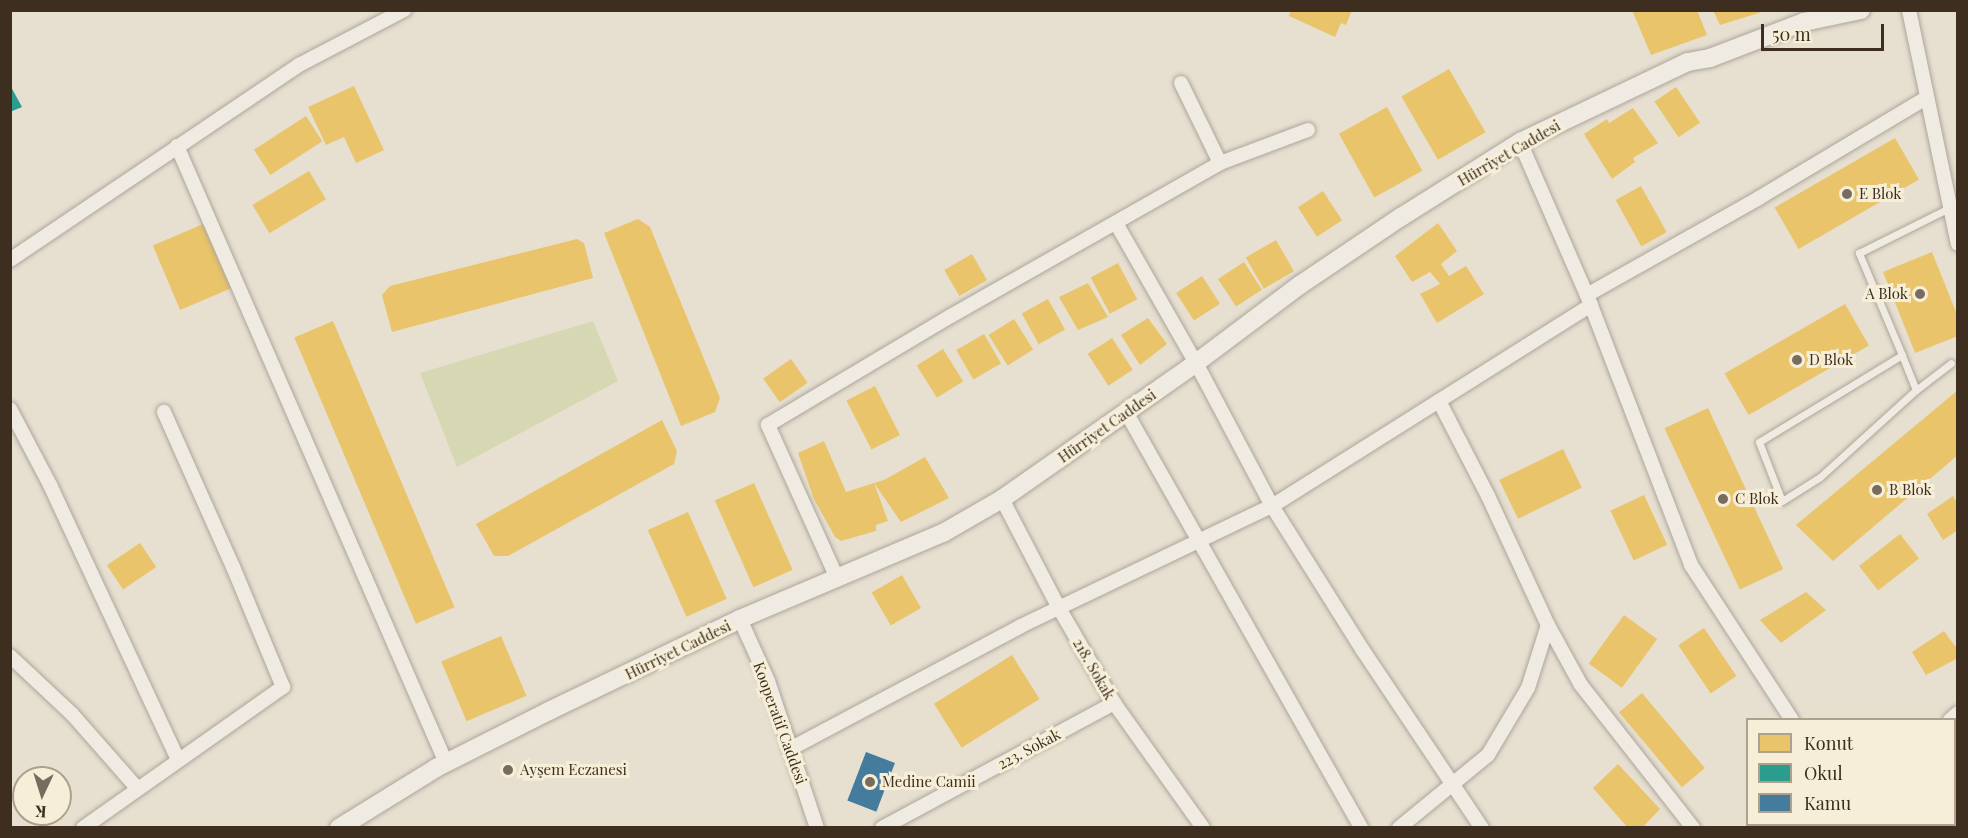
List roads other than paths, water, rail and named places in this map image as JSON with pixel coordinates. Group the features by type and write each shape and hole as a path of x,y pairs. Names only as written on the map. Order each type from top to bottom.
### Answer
{"street":[{"path":"10,260 299,65 404,10"},
{"name":"Hürriyet Caddesi","path":"341,827 446,763 740,620 943,533 1002,500 1196,363 1318,273 1520,142 1688,62 1710,58 1804,22 1861,10"},
{"path":"1909,10 1958,244"},
{"path":"1181,83 1220,163"},
{"path":"790,749 1059,608 1272,506 1439,401 1589,300 1926,98"},
{"path":"837,578 768,425 951,316 1220,163 1308,130"},
{"path":"1520,142 1589,300 1691,565 1791,718"},
{"path":"177,146 446,763"},
{"path":"1116,223 1196,363 1272,506 1362,649 1482,828"},
{"path":"1439,401 1488,496 1548,625 1581,685 1693,828"},
{"path":"10,409 50,485 178,759"},
{"path":"83,828 283,687 164,412"},
{"path":"1126,412 1361,828"},
{"name":"218. Sokak","path":"1002,500 1059,608 1114,703 1203,828"},
{"name":"Kooperatif Caddesi","path":"740,620 768,681 817,828"},
{"path":"1399,828 1488,755 1528,688 1548,625"},
{"path":"10,656 72,714 137,788"},
{"name":"223. Sokak","path":"882,828 1114,703"}],"lane":[{"path":"1916,390 1859,253 1949,208"},
{"path":"1902,355 1759,442 1782,501 1820,477 1916,390 1951,363"}],"place":[{"name":"E Blok","path":"1847,194"},
{"name":"A Blok","path":"1920,294"},
{"name":"D Blok","path":"1797,360"},
{"name":"B Blok","path":"1877,490"},
{"name":"C Blok","path":"1723,499"},
{"name":"Ayşem Eczanesi","path":"508,770"},
{"name":"Medine Camii","path":"870,782"}]}
